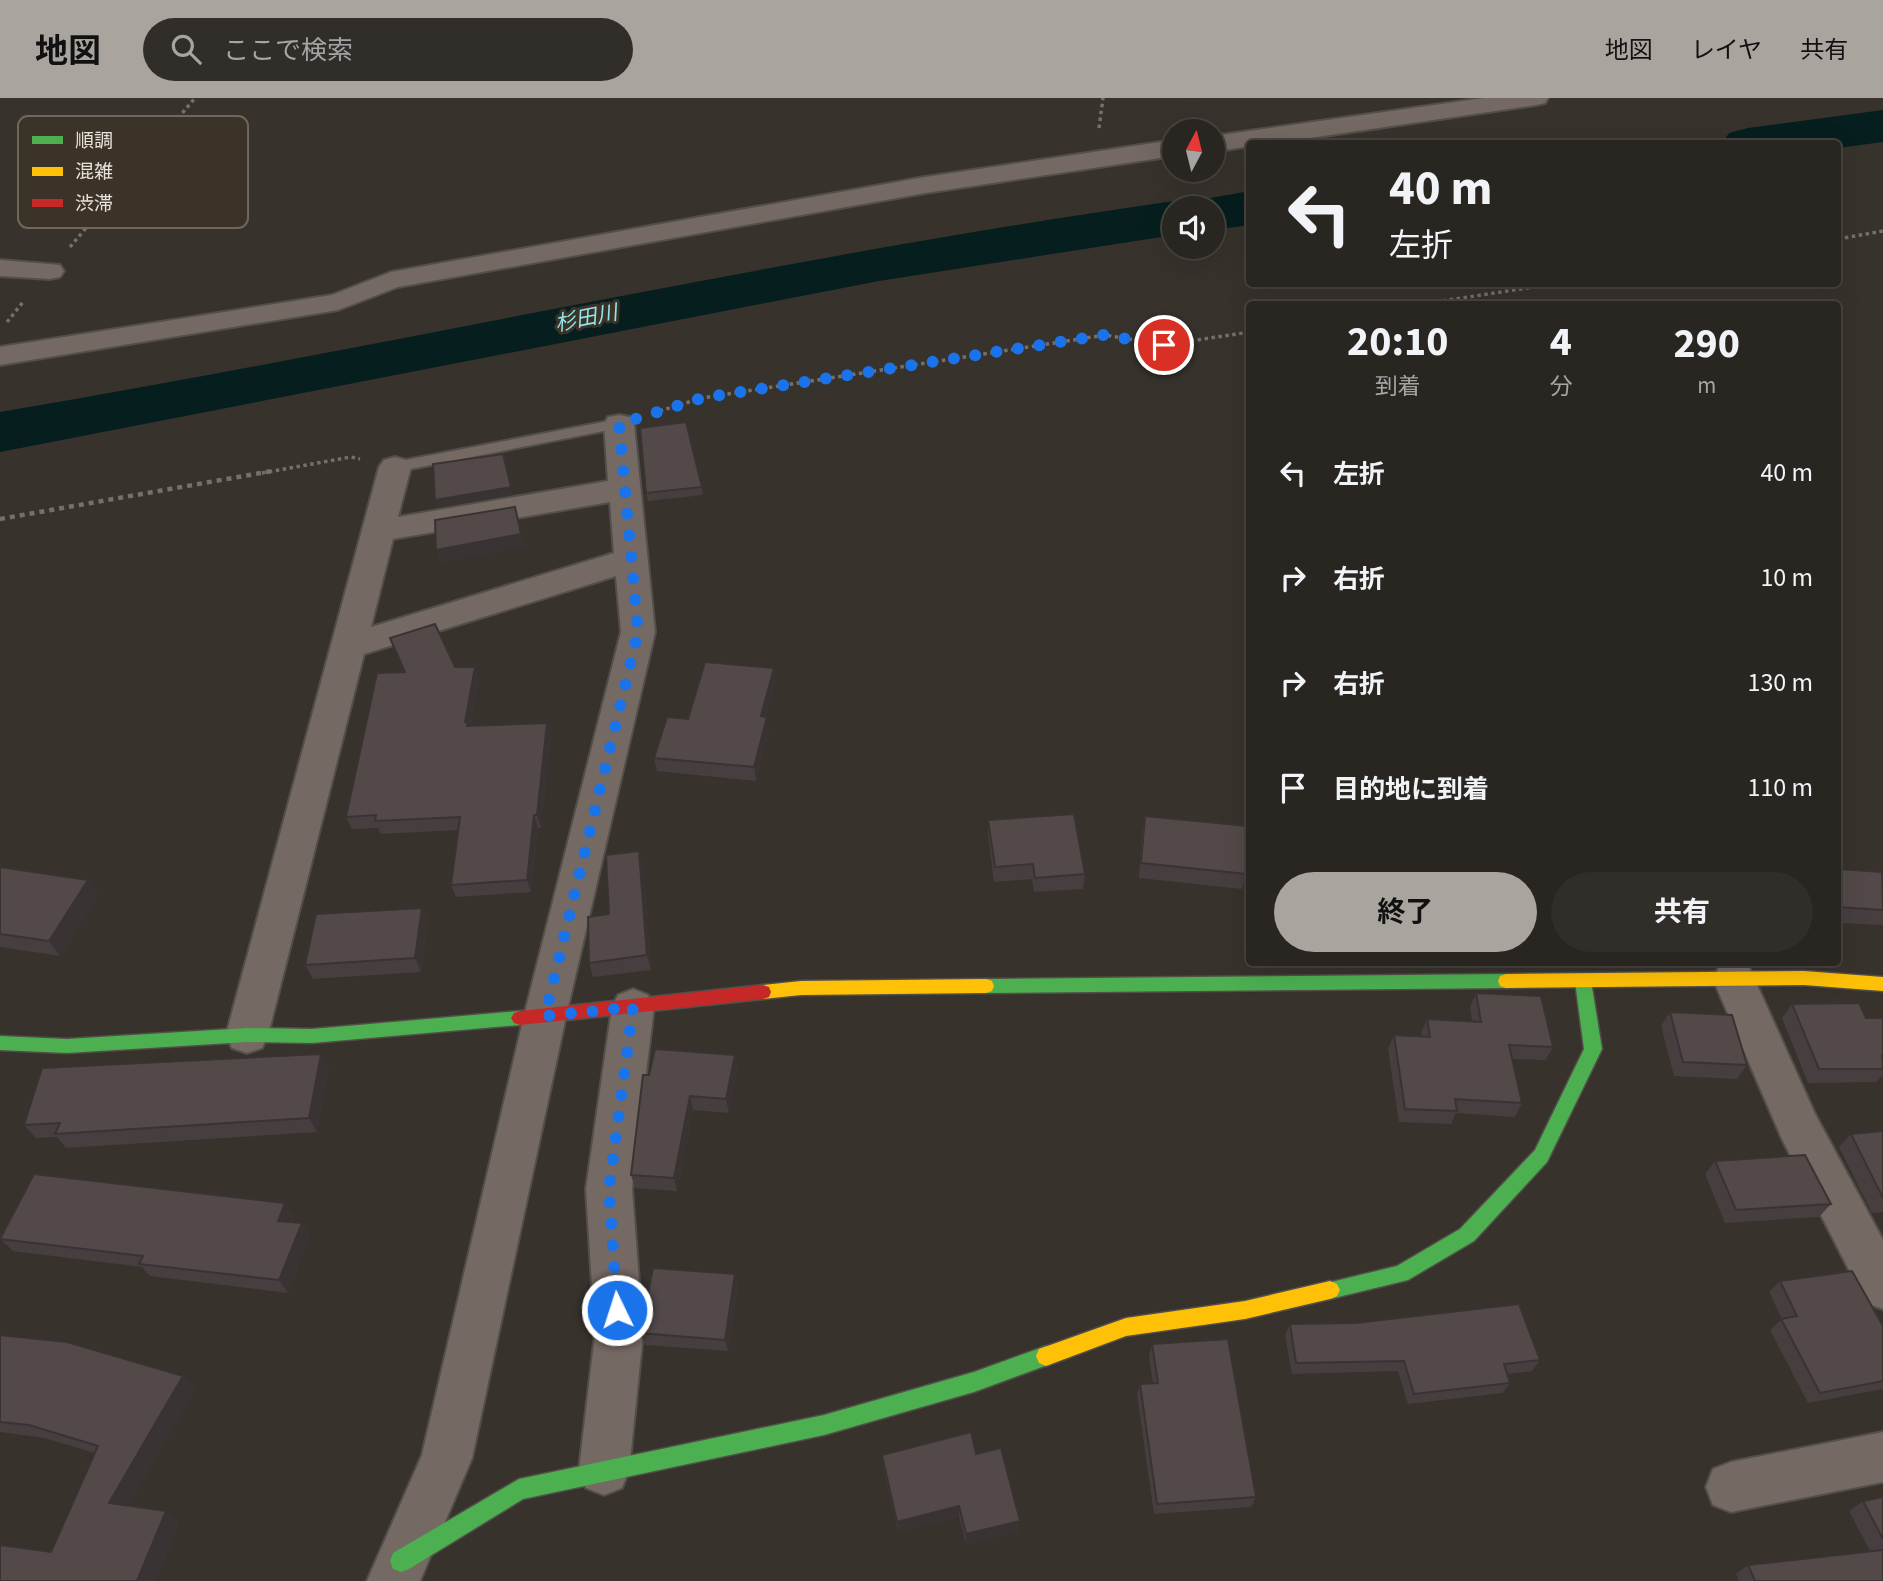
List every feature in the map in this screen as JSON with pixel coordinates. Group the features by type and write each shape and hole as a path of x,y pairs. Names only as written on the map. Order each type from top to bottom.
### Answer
{"street":[{"path":"1225,142 1536,98"},
{"path":"0,356 338,302 391,280 912,187 1162,150"},
{"path":"0,268 50,271"},
{"path":"397,1571 447,1458 545,1016 638,632 629,561 619,424"},
{"path":"247,1035 395,467"},
{"path":"378,531 624,489"},
{"path":"348,646 629,561"},
{"path":"0,1043 67,1046 247,1035 312,1036 545,1016 801,988 1804,978 1883,984"},
{"path":"1734,979 1798,1125 1883,1287"},
{"path":"397,1571 519,1489 824,1425 974,1382 1126,1327 1245,1310 1401,1274 1467,1235 1541,1156 1593,1049 1583,981"},
{"path":"604,1470 619,1334 609,1189 633,1007"},
{"path":"1731,1487 1883,1457"}],"lane":[{"path":"395,467 619,424"}],"path":[{"path":"180,116 195,98"},
{"path":"1098,133 1103,98"},
{"path":"0,330 86,228"},
{"path":"1841,238 1883,231"},
{"path":"1442,301 1534,287"},
{"path":"619,424 702,398 1104,335 1164,345 1246,333"},
{"path":"0,519 351,457 395,467"}],"building":[{"path":"686,422 702,487 646,493 640,428"},
{"path":"503,454 511,487 435,500 433,464"},
{"path":"515,507 521,534 436,550 435,520"},
{"path":"435,624 455,667 475,667 465,722 468,722 467,726 547,723 527,880 451,885 460,817 375,821 376,815 346,817 377,673 405,672 390,638"},
{"path":"705,662 774,668 761,716 767,717 754,767 654,758 667,717 688,719"},
{"path":"1074,814 1085,874 1035,878 1033,864 995,867 988,820"},
{"path":"1145,816 1246,826 1246,874 1141,863"},
{"path":"639,851 647,955 589,963 588,917 609,914 606,855"},
{"path":"0,867 88,880 49,941 0,934"},
{"path":"1841,869 1882,872 1883,910 1841,907"},
{"path":"422,908 415,958 305,965 316,914"},
{"path":"1476,993 1541,996 1553,1047 1509,1045 1522,1103 1455,1099 1457,1111 1405,1109 1394,1035 1430,1037 1427,1019 1481,1022"},
{"path":"1859,1003 1866,1018 1883,1018 1883,1069 1819,1069 1792,1004"},
{"path":"1670,1012 1732,1015 1747,1065 1683,1062"},
{"path":"655,1049 735,1055 726,1099 690,1096 674,1178 631,1175 643,1075 649,1075"},
{"path":"321,1054 309,1118 55,1134 60,1123 24,1125 42,1068"},
{"path":"1883,1131 1883,1198 1851,1134"},
{"path":"1805,1155 1831,1204 1736,1210 1715,1161"},
{"path":"34,1174 285,1203 278,1221 302,1223 279,1280 139,1264 143,1256 0,1239"},
{"path":"653,1268 735,1274 725,1340 640,1333"},
{"path":"1852,1271 1883,1326 1883,1381 1820,1393 1781,1319 1797,1316 1780,1281"},
{"path":"1519,1304 1540,1360 1504,1364 1510,1383 1414,1394 1404,1361 1296,1363 1290,1324 1356,1323"},
{"path":"0,1335 67,1342 183,1376 109,1503 166,1511 137,1581 0,1581 0,1545 51,1552 98,1446 29,1425 0,1422"},
{"path":"1228,1339 1256,1497 1157,1504 1140,1384 1158,1383 1152,1344"},
{"path":"971,1432 976,1454 1001,1448 1020,1521 966,1534 959,1506 897,1522 882,1455"},
{"path":"1883,1497 1883,1539 1863,1501"},
{"path":"1883,1550 1883,1581 1755,1581 1748,1565"}],"waterway":[{"name":"杉田川","path":"1778,140 1883,126"},
{"name":"杉田川","path":"1225,211 1246,209"},
{"name":"杉田川","path":"0,432 294,379 879,264 1162,220"}],"traffic: fast":[{"path":"986,986 1506,981"},
{"path":"1330,1290 1401,1274 1467,1235 1541,1156 1593,1049 1583,981"},
{"path":"0,1043 67,1046 247,1035 312,1036 520,1018"},
{"path":"401,1561 519,1489 824,1425 974,1382 1046,1356"}],"traffic: slow":[{"path":"1506,981 1804,978 1883,984"},
{"path":"763,992 801,988 986,986"},
{"path":"1046,1356 1126,1327 1245,1310 1330,1290"}],"traffic: jam":[{"path":"520,1018 763,992"}],"route":[{"path":"617,1310 609,1189 633,1007 545,1016 638,632 629,561 619,424 702,398 1104,335 1164,345"}]}
